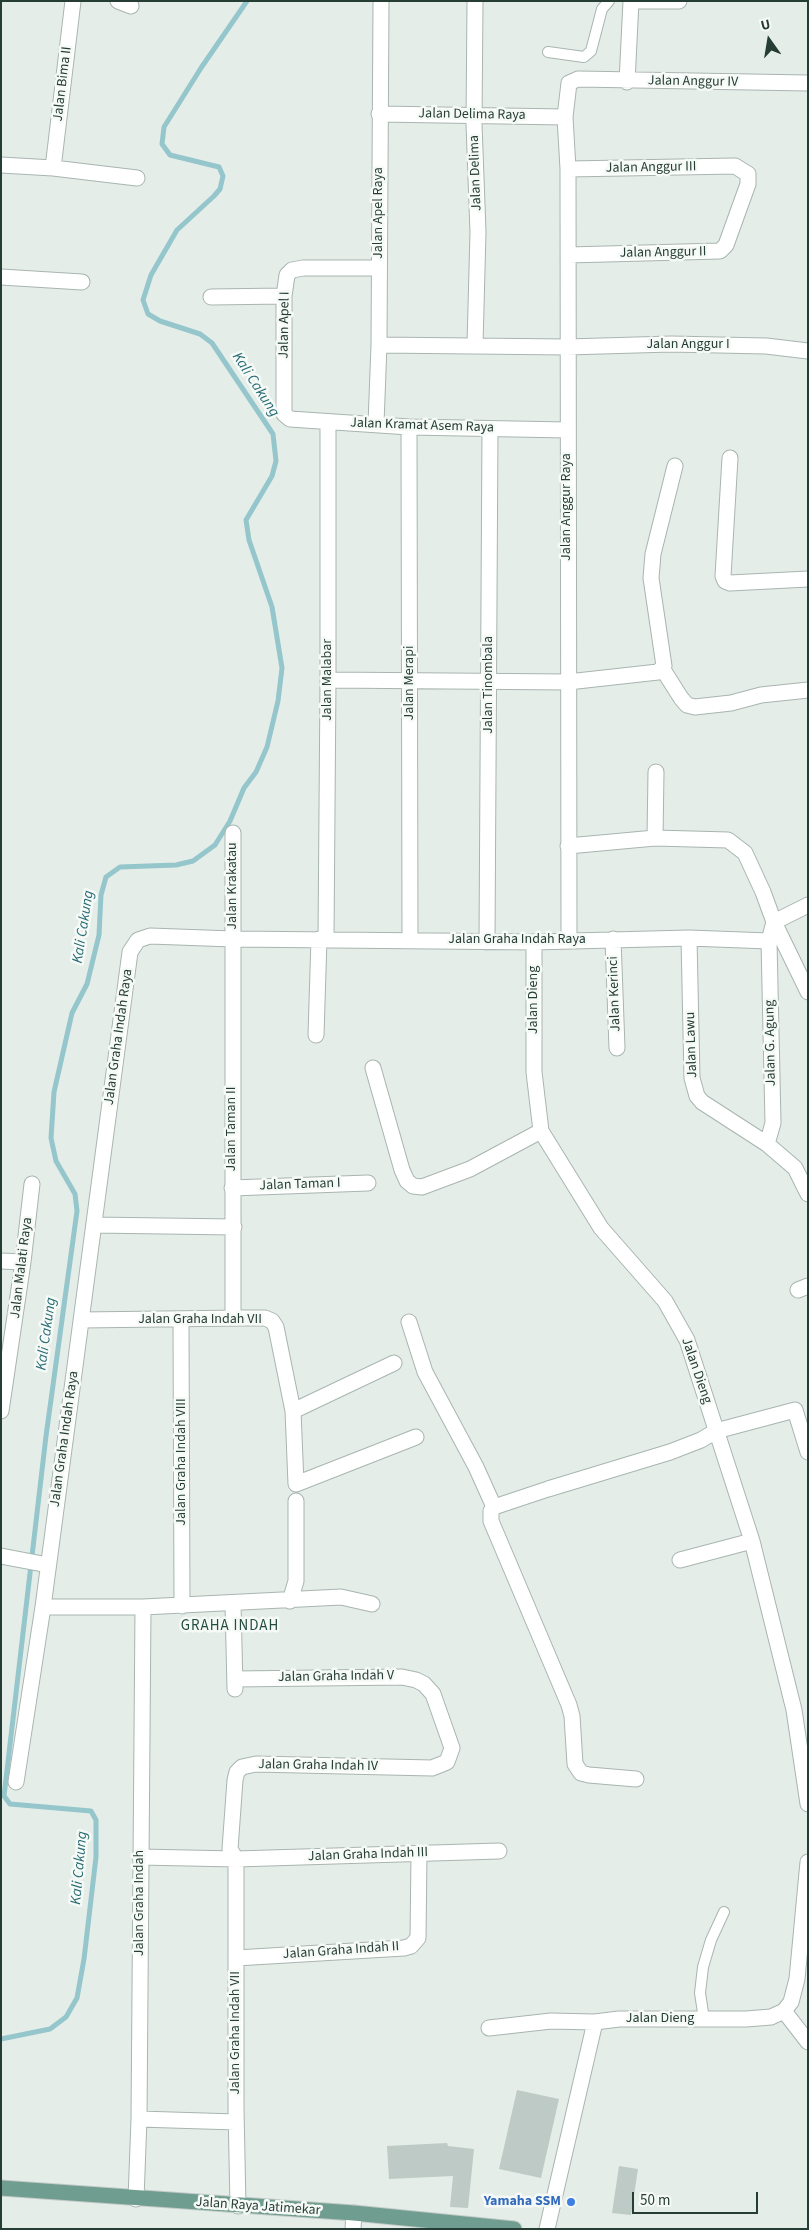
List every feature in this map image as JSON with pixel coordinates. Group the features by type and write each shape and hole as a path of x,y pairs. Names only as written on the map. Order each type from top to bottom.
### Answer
{"main road":[{"name":"Jalan Raya Jatimekar","path":"1,2188 354,2213 514,2229"}],"street":[{"name":"Jalan Bima II","path":"53,168 73,1"},
{"name":"Jalan Apel Raya","path":"376,424 379,345 380,1"},
{"name":"Jalan Delima","path":"475,1 474,114 478,232 475,345"},
{"path":"628,82 631,1 679,1"},
{"name":"Jalan Anggur IV","path":"578,79 628,82 808,83"},
{"name":"Jalan Anggur Raya","path":"569,941 568,169 565,117 569,83 578,79"},
{"name":"Jalan Delima Raya","path":"379,114 474,114 565,117"},
{"path":"1,164 137,178"},
{"name":"Jalan Anggur III","path":"568,169 735,166"},
{"name":"Jalan Anggur II","path":"568,255 720,251 726,245 748,184 748,174 735,166"},
{"name":"Jalan Apel I","path":"283,410 284,296 287,276 292,270 379,268"},
{"path":"1,277 82,282"},
{"path":"211,297 284,296"},
{"name":"Jalan Anggur I","path":"379,345 567,347 671,344 766,346 808,351"},
{"name":"Jalan Kramat Asem Raya","path":"283,410 284,414 290,419 328,422 410,427 567,430"},
{"name":"Jalan Malabar","path":"316,1035 322,939 328,680 328,422"},
{"name":"Jalan Merapi","path":"410,427 410,940"},
{"name":"Jalan Tinombala","path":"487,942 490,429"},
{"path":"730,458 723,576 725,581 730,583 808,579"},
{"path":"328,680 489,683 568,682 658,672 664,666 651,578 653,554 675,466"},
{"path":"662,668 681,698 687,705 695,707 731,703 761,695 808,690"},
{"path":"655,838 656,772"},
{"name":"Jalan Krakatau","path":"232,939 233,833"},
{"path":"568,846 655,838 728,840 745,853 774,922 808,992"},
{"path":"769,941 774,922 808,905"},
{"name":"Jalan Graha Indah Raya","path":"16,1782 42,1607 41,1563 81,1320 130,952 138,940 150,936 232,939 487,942 689,938 769,941"},
{"name":"Jalan Lawu","path":"689,938 692,1078 697,1096 702,1102 767,1144 795,1168 808,1194"},
{"name":"Jalan Taman II","path":"232,939 233,1318"},
{"name":"Jalan Kerinci","path":"613,939 617,1048"},
{"name":"Jalan G. Agung","path":"767,1144 773,1122 769,941"},
{"name":"Jalan Dieng","path":"534,942 534,1072 542,1131 601,1228 665,1301 687,1340 752,1541 794,1710 808,1804"},
{"path":"373,1068 402,1170 407,1181 414,1186 422,1187 470,1169 542,1131"},
{"name":"Jalan Taman I","path":"232,1188 368,1182"},
{"name":"Jalan Malati Raya","path":"1,1411 6,1352 23,1262 32,1184"},
{"path":"94,1225 234,1227"},
{"path":"1,1261 23,1262"},
{"name":"Jalan Graha Indah VII","path":"81,1320 265,1318 272,1321 276,1327 292,1411 296,1484 416,1437"},
{"name":"Jalan Graha Indah VIII","path":"181,1319 182,1606"},
{"path":"409,1322 425,1372 476,1467 494,1507"},
{"path":"292,1411 394,1363"},
{"path":"636,1780 581,1773 575,1764 572,1716 569,1705 491,1521 490,1515 494,1507 670,1452 701,1440 716,1431 802,1409 808,1452"},
{"path":"290,1601 296,1580 296,1501"},
{"path":"680,1560 752,1541"},
{"path":"1,1556 41,1563"},
{"path":"42,1607 182,1606 341,1597 372,1604"},
{"name":"Jalan Graha Indah V","path":"234,1603 235,1684 402,1676 416,1680 424,1684 433,1694 452,1748 447,1762 432,1768"},
{"name":"Jalan Graha Indah","path":"136,2199 139,2119 143,1607"},
{"name":"Jalan Graha Indah IV","path":"236,1859 230,1848 235,1780 237,1772 242,1767 256,1764 432,1768"},
{"name":"Jalan Graha Indah III","path":"140,1858 236,1859 499,1851"},
{"name":"Jalan Graha Indah II","path":"236,1958 404,1948 411,1946 418,1938 419,1854"},
{"name":"Jalan Graha Indah VII","path":"236,1859 236,2122 238,2206"},
{"path":"808,1862 797,1979 791,2002 784,2011 808,2042"},
{"name":"Jalan Dieng","path":"489,2028 551,2021 746,2019 771,2016 784,2011"},
{"path":"547,2229 595,2022"},
{"path":"139,2119 236,2122"},
{"path":"353,2229 354,2213"}],"lane":[{"path":"548,52 584,57 591,51 602,8 609,1"},
{"path":"704,2019 700,1993 703,1967 711,1940 724,1912"}],"building":[{"path":"517,2090 559,2099 541,2178 499,2169"},
{"path":"447,2143 448,2146 474,2149 468,2208 450,2207 453,2176 389,2179 387,2146"},
{"path":"619,2166 638,2169 631,2215 612,2213"}],"waterway":[{"name":"Kali Cakung","path":"1,2039 50,2029 66,2017 77,1998 84,1959 96,1857 96,1820 91,1811 10,1804 4,1796 46,1436 77,1211 75,1194 56,1161 51,1138 54,1092 72,1013 87,984 99,935 101,895 106,877 120,867 176,865 193,861 215,845 230,821 244,788 256,772 267,747 278,701 282,668 272,607 249,540 246,520 272,476 276,461 273,434 212,343 200,334 160,321 148,314 143,300 151,275 177,230 220,189 223,176 219,167 170,155 162,144 164,127 201,68 247,1"}],"place":[{"name":"Yamaha SSM","path":"571,2202"}],"district":[{"name":"GRAHA INDAH","path":"230,1627"}]}
